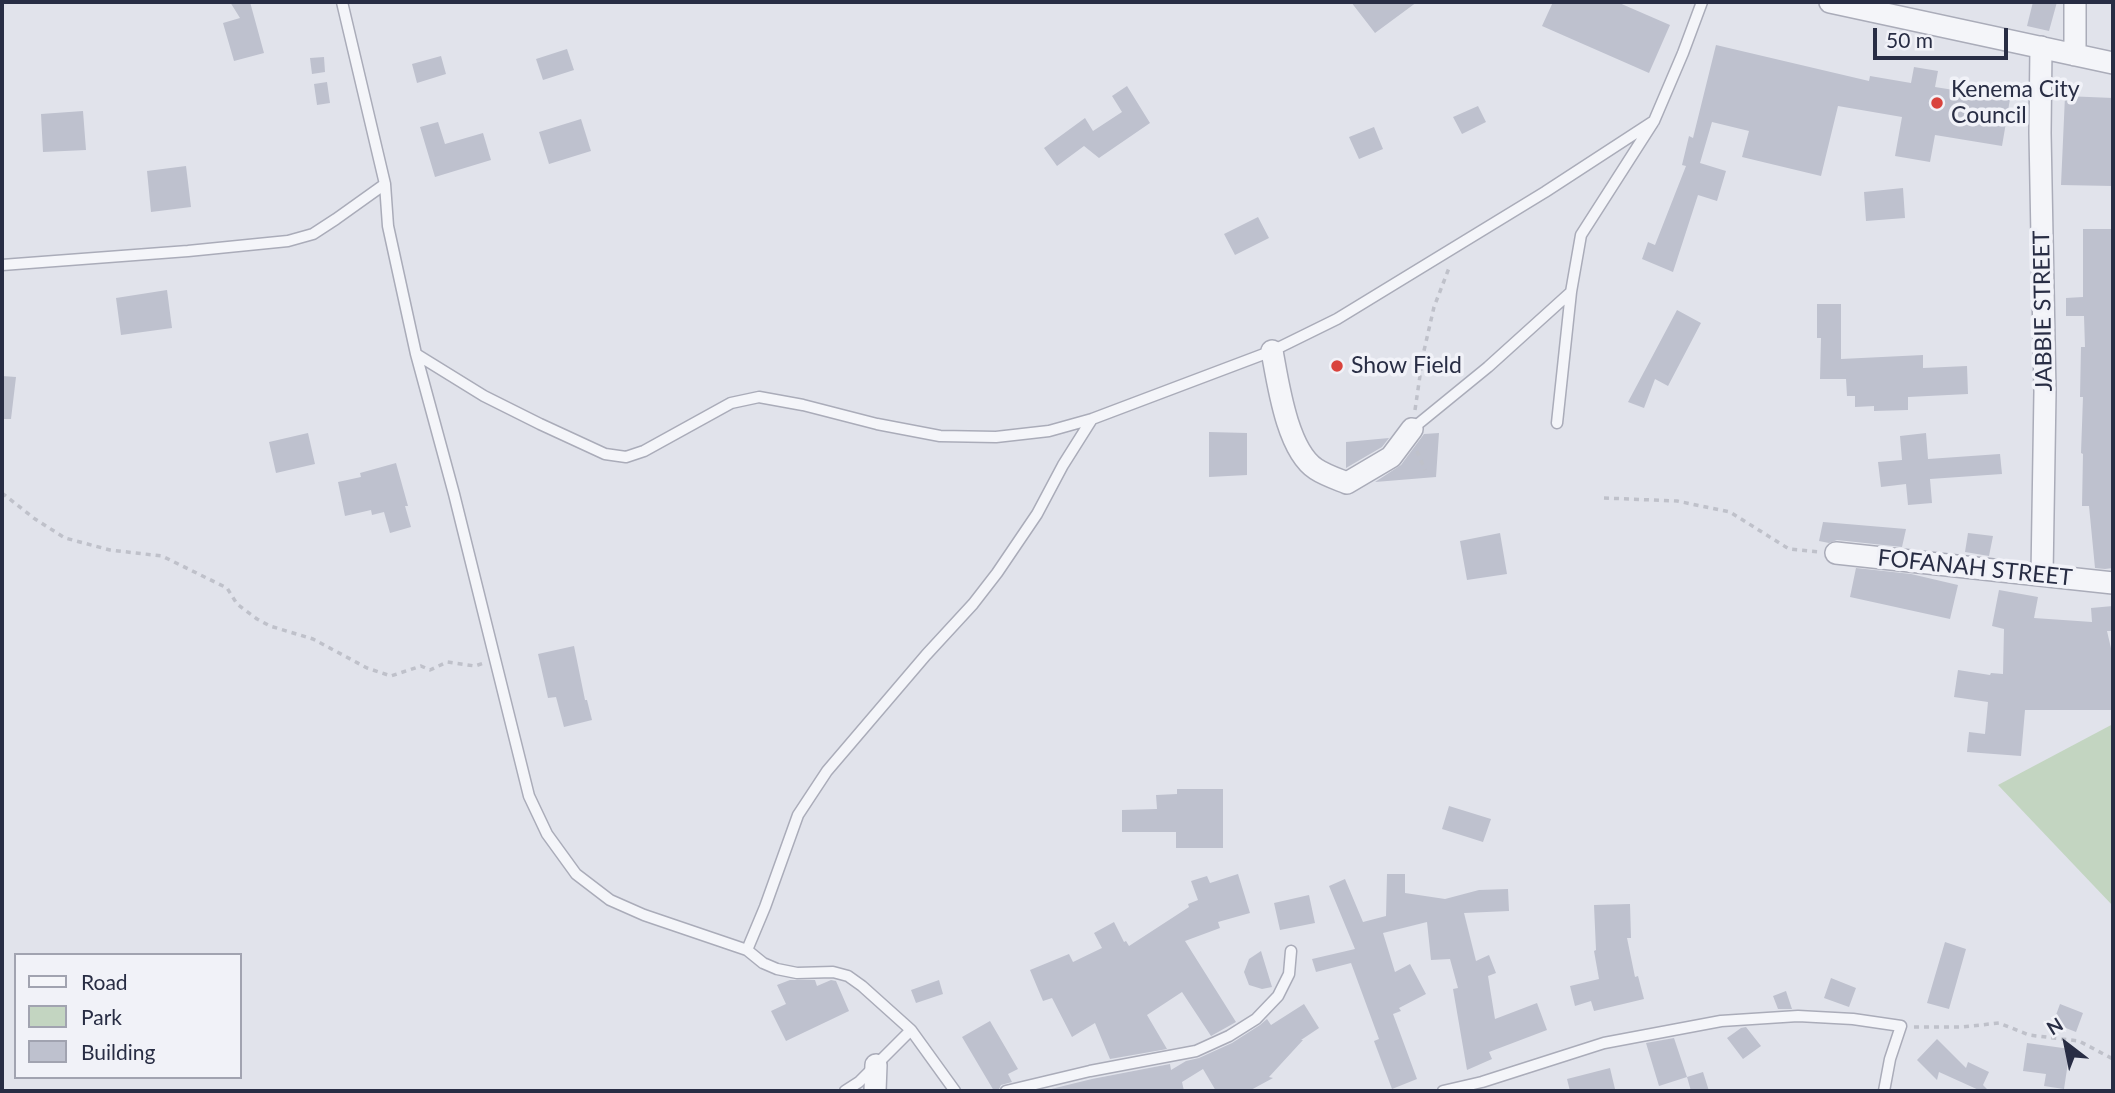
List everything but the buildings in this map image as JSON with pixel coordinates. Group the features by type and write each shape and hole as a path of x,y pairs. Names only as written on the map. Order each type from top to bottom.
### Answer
{"street":[{"path":"1830,2 2113,63"},
{"path":"2075,2 2075,55"},
{"name":"JABBIE STREET","path":"2041,47 2040,133 2045,351 2042,575"},
{"path":"1272,351 1285,413 1296,444 1314,468 1347,483 1391,457 1412,429"},
{"name":"FOFANAH STREET","path":"1836,553 2113,583"},
{"path":"875,1091 876,1065"}],"lane":[{"path":"342,2 385,184 388,226 416,354 454,494 528,796 547,834 576,874 610,900 747,950 763,963 777,969 797,973 833,972 848,975 911,1030 955,1091"},
{"path":"1557,423 1571,292 1581,235 1654,121 1702,2"},
{"path":"416,354 484,396 540,424 605,454 626,457 644,451 731,403 759,397 940,436 996,437 1049,431 1092,419 1272,351 1337,319 1654,121"},
{"path":"2,265 288,241 313,234 385,184"},
{"path":"1412,429 1488,367 1571,292"},
{"path":"747,950 805,804 827,771 997,573 1037,514 1092,419"},
{"path":"1006,1091 1090,1071 1196,1051 1229,1036 1256,1019 1278,996 1289,974 1291,951"},
{"path":"1443,1091 1482,1082 1604,1043 1721,1021 1798,1016 1853,1019 1901,1026 1890,1059 1884,1091"},
{"path":"845,1091 859,1082 911,1030"}],"path":[{"path":"1425,470 1412,429 1423,355 1434,307 1457,246"},
{"path":"2,494 65,538 110,550 162,556 227,588 237,604 257,619 313,639 367,668 391,676 421,666 430,670 447,662 475,666 490,662"},
{"path":"1604,498 1677,501 1730,512 1789,550 1836,553"},
{"path":"1901,1026 1962,1027 1999,1024 2029,1035 2079,1041 2113,1059"}],"green space":[{"path":"2113,724 2113,906 1998,785"}],"place":[{"name":"Kenema City Council","path":"1937,103"},
{"name":"Show Field","path":"1337,366"}]}
